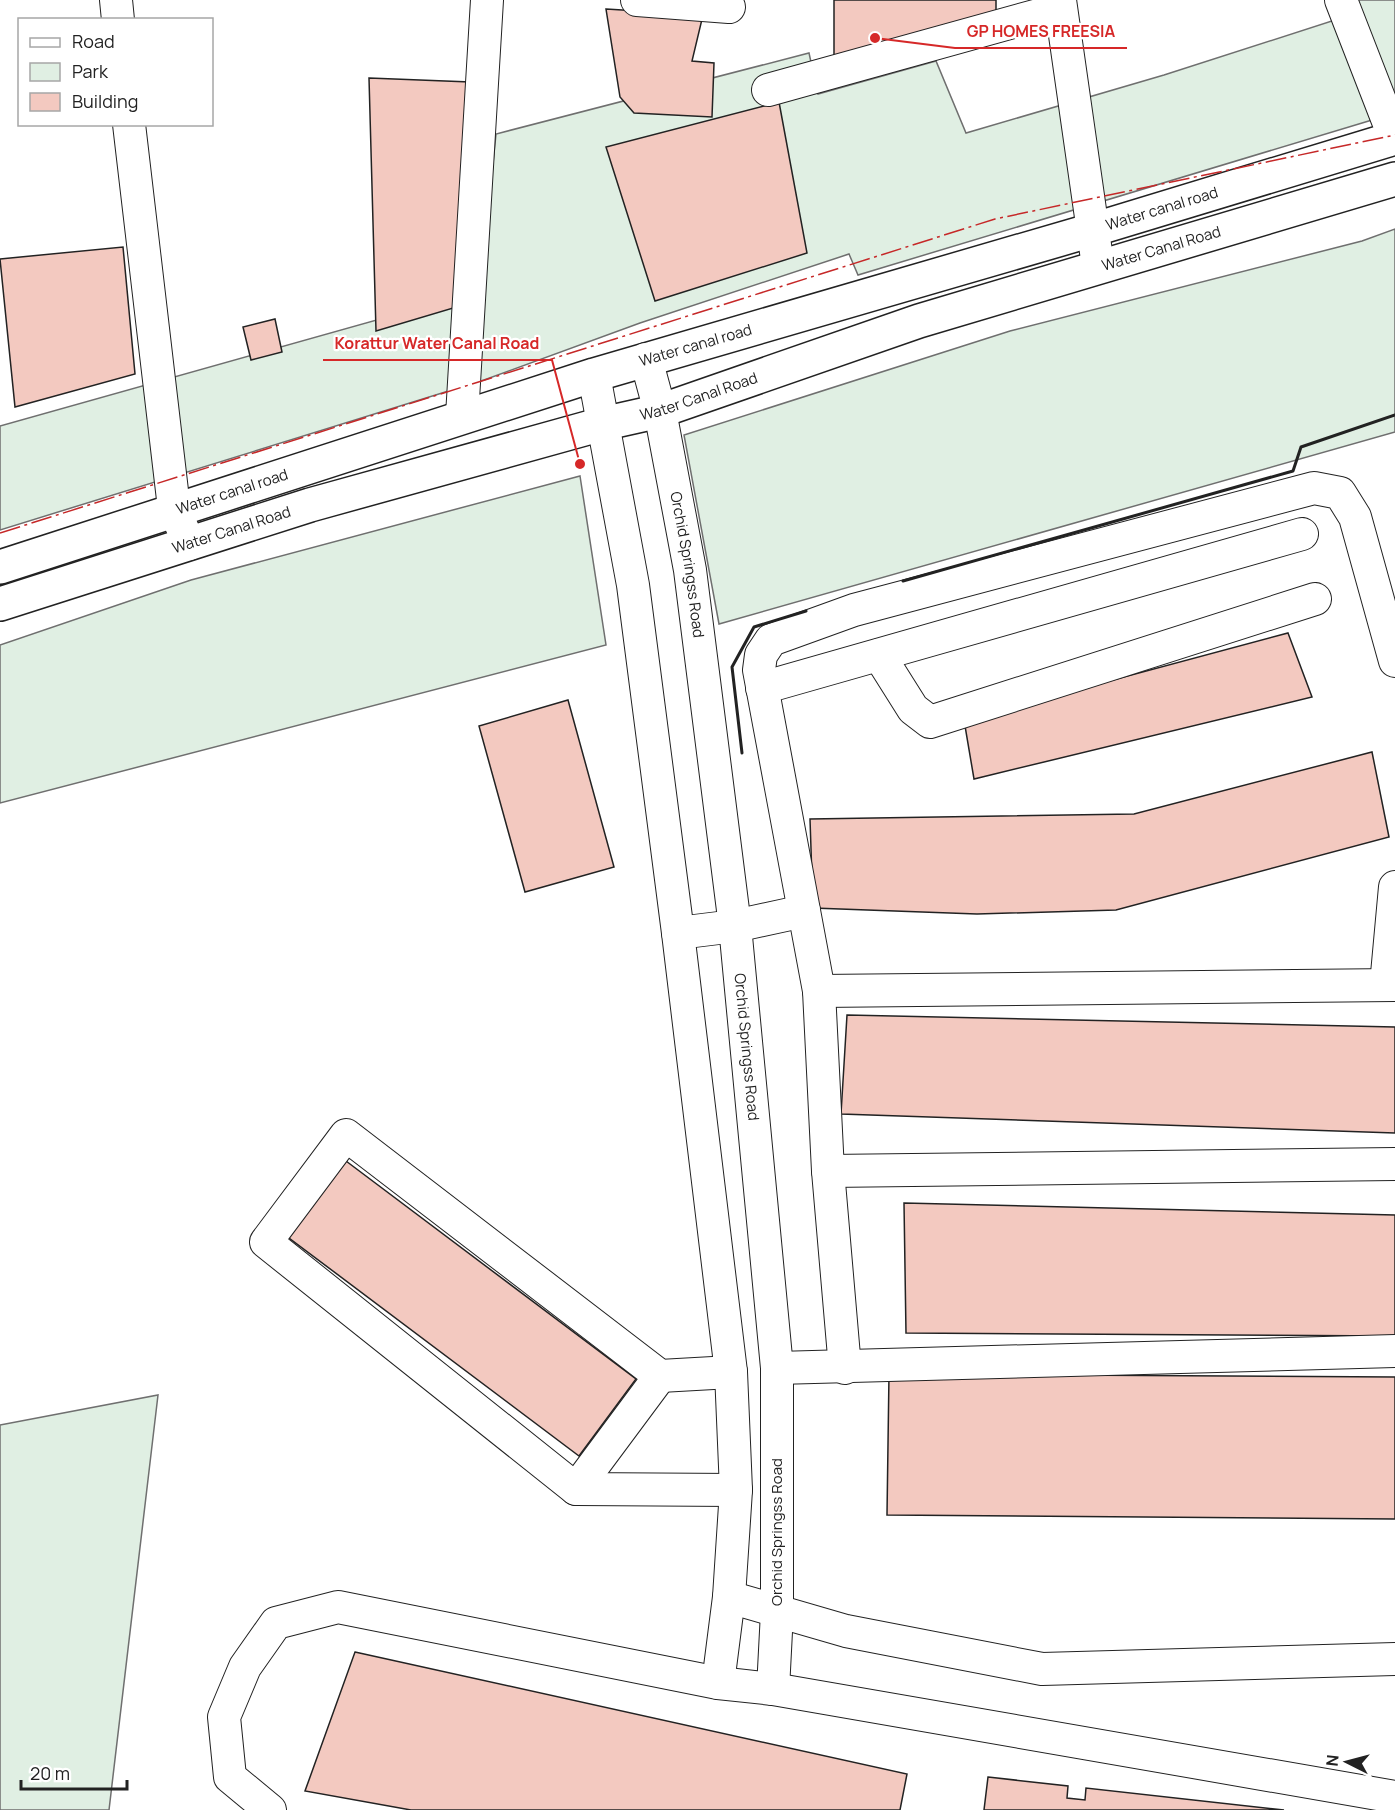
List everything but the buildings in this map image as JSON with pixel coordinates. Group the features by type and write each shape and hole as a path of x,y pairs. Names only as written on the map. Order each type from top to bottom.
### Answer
{"main road":[{"name":"Water canal road","path":"0,567 174,508 646,359 1092,230 1395,139"},
{"name":"Water Canal Road","path":"0,604 310,505 602,424 660,411 983,302 1395,179"},
{"path":"975,264 983,302"}],"street":[{"path":"116,0 118,18"},
{"path":"462,416 488,0"},
{"path":"637,0 729,7"},
{"path":"1341,0 1395,139"},
{"path":"768,90 1060,4 1098,266"},
{"path":"129,126 174,508 189,544"},
{"name":"Orchid Springss Road","path":"646,359 660,411 690,570 735,926 777,1368 777,1612 773,1689"},
{"path":"594,375 633,585 731,1372 736,1490 729,1597 718,1683"},
{"path":"845,1368 828,1171 819,991 759,670 761,655 771,640 854,610 1314,488 1340,493 1355,517 1395,661"},
{"path":"762,688 1302,534"},
{"path":"879,655 913,709 930,722 1315,599"},
{"path":"819,991 1390,985 1395,887"},
{"path":"678,933 735,926 804,911"},
{"path":"731,1372 660,1376 346,1135 266,1242 576,1489 736,1490"},
{"path":"828,1171 1395,1164"},
{"path":"777,1368 845,1368 1395,1351"},
{"path":"576,1489 660,1376"},
{"path":"729,1597 846,1630 1042,1669 1395,1659"},
{"path":"270,1810 230,1778 224,1718 245,1667 276,1623 338,1607 718,1683 773,1689 1395,1797"}],"green space":[{"path":"1332,0 1395,0 1395,108 1372,120 858,275 849,254 640,323 484,380 0,530 0,426 480,291 496,134 809,53 818,94 936,61 966,133 1164,75 1332,21"},
{"path":"1395,229 1395,432 719,624 684,435 1010,331 1362,241"},
{"path":"580,476 606,645 0,803 0,645 191,580"},
{"path":"158,1395 109,1810 0,1810 0,1425"}],"wall":[{"path":"903,581 1293,471 1301,447 1395,415"},
{"path":"742,753 732,667 754,627 806,611"}],"power":[{"path":"0,533 995,219 1395,135"}],"place":[{"name":"GP HOMES FREESIA","path":"875,38"},
{"name":"Korattur Water Canal Road","path":"580,464"}]}
